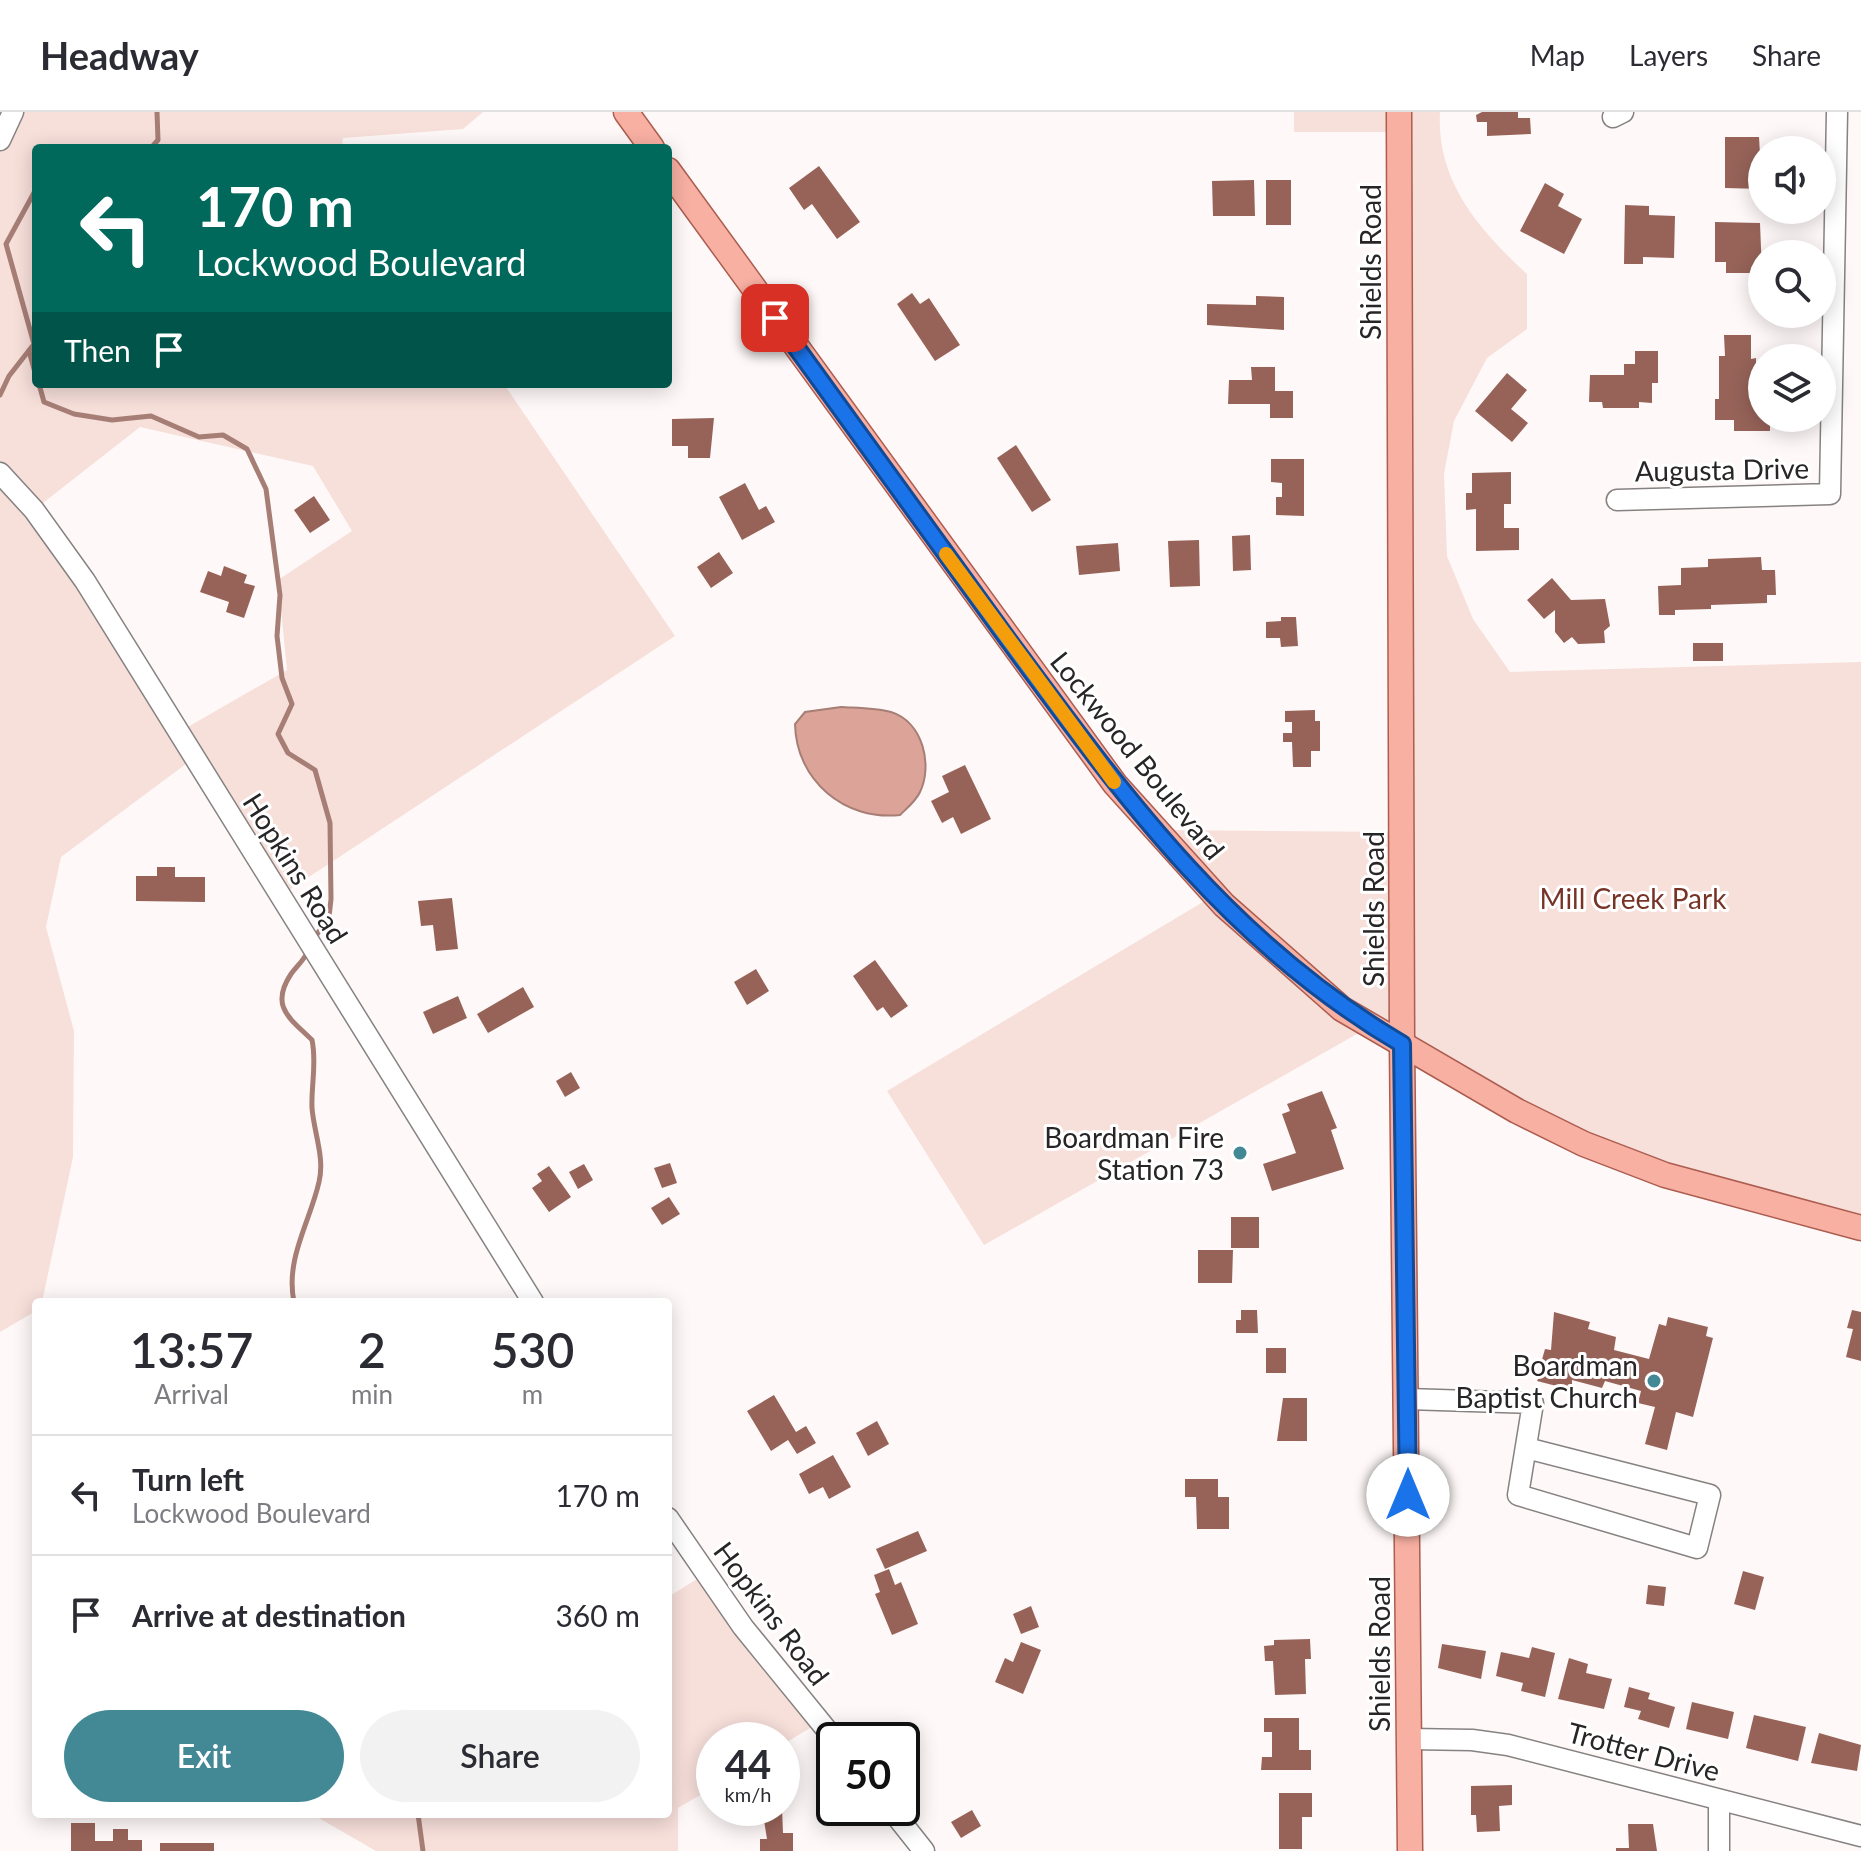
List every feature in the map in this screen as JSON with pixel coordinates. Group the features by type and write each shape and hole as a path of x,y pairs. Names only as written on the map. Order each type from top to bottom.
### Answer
{"main road":[{"path":"626,112 649,144"},
{"name":"Shields Road","path":"1399,112 1402,1044 1410,1851"},
{"name":"Lockwood Boulevard","path":"672,175 1115,784 1179,859 1261,941 1342,1009 1517,1111 1625,1161 1665,1175 1861,1228"}],"street":[{"path":"0,140 13,112"},
{"name":"Augusta Drive","path":"1617,500 1830,494 1837,112"},
{"name":"Hopkins Road","path":"0,473 34,510 85,581 531,1298"},
{"path":"1407,1399 1533,1403 1518,1495 1697,1548 1710,1495 1526,1448"},
{"name":"Hopkins Road","path":"672,1524 743,1627 820,1722"},
{"name":"Trotter Drive","path":"1409,1739 1472,1740 1508,1745 1861,1836"},
{"path":"1719,1800 1719,1851"},
{"path":"904,1826 924,1851"}],"green space":[{"path":"13,112 483,112 463,129 343,138 342,144 32,144 32,388 507,388 675,636 280,896 194,758 61,857 46,927 74,1031 73,1157 43,1298 32,1298 32,1313 0,1332 0,140","holes":["140,427 313,466 352,531 278,580 287,670 179,732 34,510"]},
{"name":"Mill Creek Park","path":"1294,112 1440,112 1445,160 1453,182 1477,222 1527,274 1527,329 1487,358 1454,421 1444,474 1447,556 1473,619 1510,672 1861,662 1861,1228 1665,1175 1371,1026 984,1245 887,1091 1213,896 1155,830 1403,832 1398,132 1294,132"},
{"path":"705,1574 820,1722 800,1734 800,1722 696,1722 696,1798 678,1808 678,1851 376,1851 319,1818 672,1818 672,1595"}],"shaded area":[{"path":"841,707 891,712 902,717 918,735 925,757 924,781 916,798 900,815 879,815 842,804 814,779 804,763 795,724 805,712"}],"building":[{"path":"1482,112 1518,112 1518,118 1530,118 1531,134 1487,136 1487,122 1477,122 1476,115"},
{"path":"1725,137 1748,137 1748,189 1725,188"},
{"path":"819,166 860,222 837,239 812,204 804,210 789,188"},
{"path":"1254,180 1255,216 1213,216 1212,181"},
{"path":"1266,180 1291,180 1291,225 1266,225"},
{"path":"1545,183 1564,194 1558,206 1582,219 1564,254 1520,231"},
{"path":"1625,205 1649,206 1649,215 1675,216 1674,258 1643,257 1643,264 1624,264"},
{"path":"1715,222 1760,224 1761,240 1748,240 1748,273 1726,273 1726,262 1715,262"},
{"path":"912,293 920,304 929,298 960,345 935,361 897,304"},
{"path":"1256,296 1284,297 1284,330 1207,325 1207,304 1256,305"},
{"path":"1724,335 1751,335 1751,344 1748,344 1748,431 1734,431 1734,420 1715,420 1715,399 1719,399 1719,356 1725,356"},
{"path":"1635,351 1658,351 1658,383 1652,383 1652,403 1639,402 1639,408 1603,408 1602,402 1589,402 1590,375 1624,375 1624,364 1635,364"},
{"path":"1251,367 1275,367 1275,391 1293,391 1293,418 1270,418 1270,404 1228,404 1229,380 1252,380"},
{"path":"1507,373 1527,390 1511,409 1528,423 1512,442 1475,411"},
{"path":"714,418 710,458 688,458 688,446 672,446 672,419"},
{"path":"1016,445 1051,500 1032,512 997,458"},
{"path":"1271,459 1304,459 1304,516 1276,515 1276,497 1282,497 1282,483 1271,482"},
{"path":"1511,472 1511,504 1504,504 1504,528 1519,528 1519,550 1476,551 1476,509 1466,510 1466,493 1472,493 1472,473"},
{"path":"745,483 759,510 766,506 775,522 742,540 719,497"},
{"path":"314,496 330,520 310,533 294,510"},
{"path":"1250,535 1251,570 1233,571 1232,536"},
{"path":"1199,540 1200,586 1170,587 1168,541"},
{"path":"1118,543 1120,571 1079,575 1076,546"},
{"path":"719,552 733,573 711,588 697,567"},
{"path":"1761,557 1762,570 1775,570 1776,595 1767,595 1767,603 1711,605 1711,609 1675,610 1675,615 1659,615 1658,586 1681,585 1681,568 1708,567 1708,559"},
{"path":"224,566 247,575 244,583 255,586 244,618 226,612 229,602 200,592 208,571 221,576"},
{"path":"1552,578 1571,600 1605,599 1610,626 1604,631 1605,643 1578,644 1572,637 1564,643 1555,632 1555,610 1544,619 1527,600"},
{"path":"1281,617 1296,617 1298,646 1281,647 1280,638 1266,638 1266,622 1281,621"},
{"path":"1693,643 1723,643 1723,661 1693,661"},
{"path":"1315,710 1315,721 1320,721 1320,751 1311,751 1311,767 1293,767 1292,742 1283,742 1283,733 1292,733 1292,722 1285,722 1285,711"},
{"path":"965,765 991,819 961,834 953,817 942,823 931,801 949,792 942,776"},
{"path":"157,867 175,867 175,877 205,877 205,902 136,901 136,876 157,876"},
{"path":"452,898 458,949 436,951 433,925 421,926 418,901"},
{"path":"875,960 908,1006 891,1018 883,1007 877,1011 853,976"},
{"path":"756,969 769,991 747,1005 734,982"},
{"path":"523,987 534,1007 488,1033 477,1014"},
{"path":"458,996 467,1018 433,1034 423,1012"},
{"path":"571,1072 580,1088 565,1097 556,1081"},
{"path":"1322,1091 1337,1128 1331,1130 1344,1169 1272,1191 1263,1164 1296,1153 1282,1114 1290,1111 1287,1104"},
{"path":"670,1163 677,1183 662,1188 654,1168"},
{"path":"584,1164 593,1180 578,1189 569,1172"},
{"path":"549,1166 571,1197 549,1212 532,1188 542,1181 537,1174"},
{"path":"669,1197 680,1214 662,1225 651,1208"},
{"path":"1231,1217 1259,1217 1259,1248 1231,1248"},
{"path":"1198,1250 1233,1250 1232,1283 1198,1283"},
{"path":"1241,1310 1257,1310 1258,1333 1236,1333 1236,1320 1241,1320"},
{"path":"1852,1310 1861,1312 1861,1361 1846,1357 1853,1329 1847,1328"},
{"name":"Boardman Baptist Church","path":"1554,1312 1590,1322 1588,1329 1616,1337 1614,1350 1649,1359 1659,1324 1666,1326 1668,1317 1708,1327 1706,1336 1713,1338 1693,1417 1676,1412 1667,1450 1645,1444 1655,1407 1638,1403 1641,1391 1605,1381 1602,1388 1572,1380 1572,1390 1537,1381 1546,1365 1541,1363 1545,1349 1551,1350"},
{"path":"1266,1348 1286,1348 1286,1373 1266,1373"},
{"path":"774,1395 796,1432 806,1426 816,1443 797,1454 788,1440 771,1451 747,1411"},
{"path":"1283,1398 1307,1398 1307,1441 1277,1441"},
{"path":"877,1421 889,1444 868,1456 856,1433"},
{"path":"833,1455 851,1487 829,1499 823,1487 809,1494 799,1474"},
{"path":"1185,1479 1218,1479 1218,1497 1229,1497 1229,1529 1197,1529 1196,1497 1185,1497"},
{"path":"918,1531 927,1551 885,1569 876,1549"},
{"path":"889,1569 895,1585 901,1582 918,1624 892,1635 875,1594 880,1592 874,1575"},
{"path":"1743,1571 1764,1577 1755,1610 1734,1604"},
{"path":"1648,1585 1666,1587 1664,1606 1646,1604"},
{"path":"1031,1606 1039,1627 1021,1634 1013,1614"},
{"path":"1310,1639 1311,1659 1305,1659 1306,1694 1275,1695 1273,1661 1265,1661 1264,1646 1274,1645 1274,1640"},
{"path":"1021,1642 1041,1650 1023,1694 995,1682 1005,1658 1013,1662"},
{"path":"1442,1644 1486,1651 1481,1679 1438,1668"},
{"path":"1532,1647 1555,1653 1545,1697 1521,1691 1523,1683 1496,1676 1501,1652 1529,1658"},
{"path":"1569,1658 1588,1664 1586,1673 1612,1679 1604,1709 1558,1699"},
{"path":"1629,1687 1650,1693 1648,1699 1675,1707 1669,1728 1638,1719 1641,1711 1624,1707"},
{"path":"1692,1702 1734,1712 1728,1739 1686,1729"},
{"path":"1754,1715 1806,1727 1798,1761 1746,1748"},
{"path":"1264,1718 1299,1718 1299,1750 1311,1750 1311,1770 1261,1770 1262,1757 1272,1757 1272,1732 1264,1732"},
{"path":"1819,1733 1861,1745 1857,1771 1811,1763"},
{"path":"1512,1785 1512,1805 1499,1806 1500,1831 1477,1832 1476,1815 1471,1815 1471,1786"},
{"path":"1279,1793 1312,1793 1312,1817 1302,1817 1302,1849 1279,1849"},
{"path":"972,1810 981,1826 961,1838 951,1822"},
{"path":"71,1823 95,1823 95,1841 113,1841 113,1829 128,1829 128,1840 142,1840 142,1851 71,1851"},
{"path":"1628,1824 1653,1824 1657,1851 1616,1851 1616,1848 1629,1848"},
{"path":"765,1826 783,1826 783,1833 793,1833 793,1851 760,1851 760,1839 767,1839"},
{"path":"160,1843 214,1843 214,1851 160,1851"}],"waterway":[{"path":"154,144 158,140 157,112"},
{"path":"32,196 6,244 32,337"},
{"path":"0,395 9,376 32,347"},
{"path":"29,351 32,362"},
{"path":"40,388 44,402 74,414 112,420 151,416 199,437 223,435 247,449 266,489 280,595 277,636 282,678 292,704 278,734 288,753 315,770 330,823 329,917 313,940"},
{"path":"294,1298 296,1256 315,1197 321,1164 312,1108 312,1040 285,1012 282,995 291,974 307,953"},
{"path":"419,1818 423,1851"}],"slow traffic":[{"path":"946,554 1114,782"}],"place":[{"name":"Boardman Fire Station 73","path":"1240,1153"},
{"name":"Boardman Baptist Church","path":"1654,1381"}],"route":[{"path":"775,318 1115,784 1179,859 1261,941 1304,978 1342,1009 1402,1044 1408,1495"}]}
